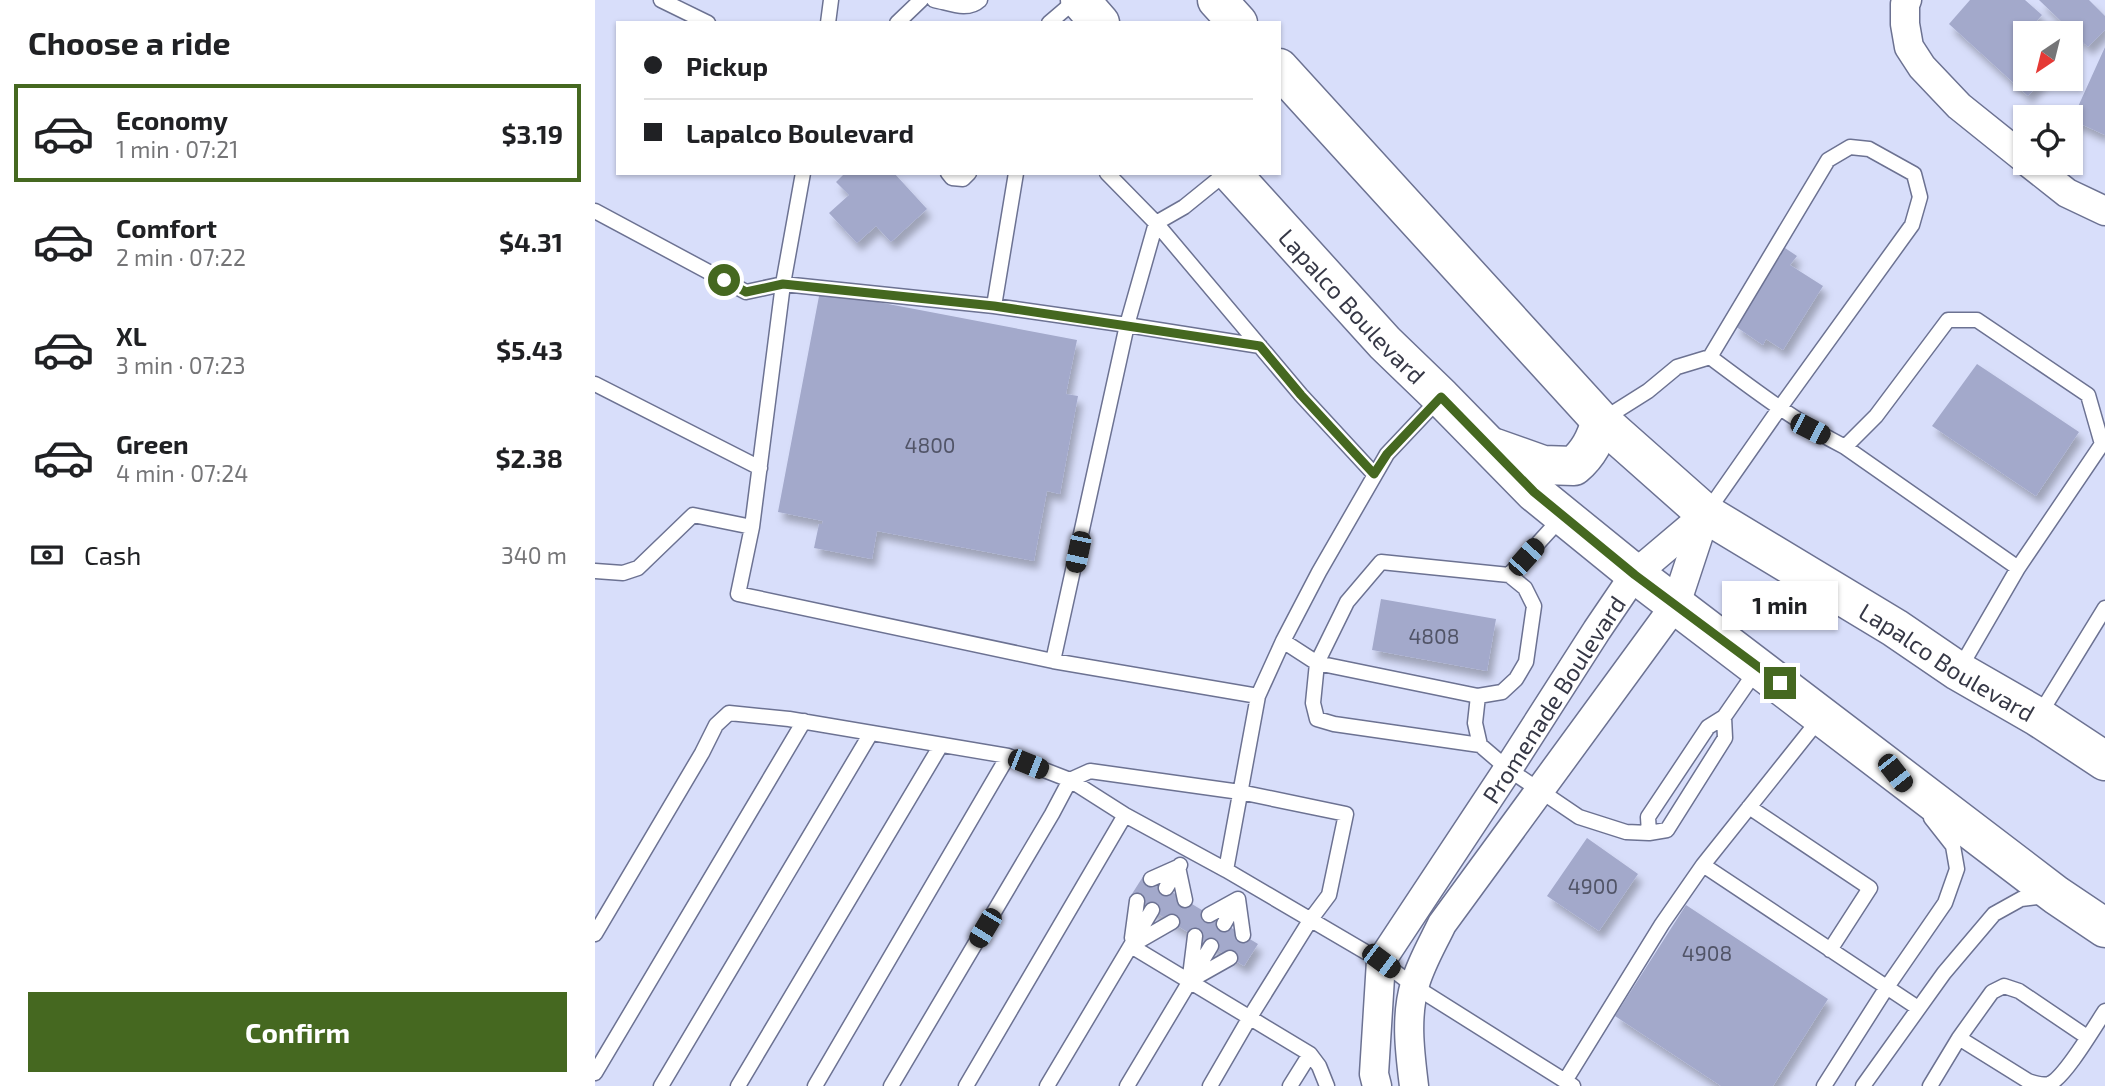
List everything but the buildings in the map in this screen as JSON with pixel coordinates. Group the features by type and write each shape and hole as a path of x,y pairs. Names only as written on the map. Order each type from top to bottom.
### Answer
{"main road":[{"path":"1078,0 1098,21"},
{"path":"1217,0 1236,21"},
{"name":"Lapalco Boulevard","path":"1281,70 1601,421 1706,514 1895,628 1958,671 2038,717 2105,761"},
{"name":"Lapalco Boulevard","path":"1231,175 1385,343 1534,492 1635,575 2056,895 2105,928"},
{"path":"1487,445 1543,465 1573,466 1594,444 1601,421"}],"street":[{"path":"1906,12 1909,47 1922,67 1959,106 2013,149"},
{"path":"2044,175 2067,193 2105,211"},
{"name":"Promenade Boulevard","path":"1377,1086 1374,1074 1381,961 1635,575 1706,514"},
{"name":"Promenade Boulevard","path":"1414,1086 1409,1035 1414,986 1442,924 1676,604 1706,514"}],"lane":[{"path":"661,0 704,21"},
{"path":"828,21 831,0"},
{"path":"899,21 921,0"},
{"path":"934,0 965,7 981,0"},
{"path":"1052,21 1078,0"},
{"path":"1601,421 1648,391 1677,367 1710,357 1828,160 1850,147 1869,149 1914,174 1920,197 1912,225 1706,514"},
{"path":"803,175 783,284 751,527 738,594 1053,661 1258,696"},
{"path":"950,175 952,178 963,179 967,175"},
{"path":"994,306 1017,175"},
{"path":"1109,175 1156,223 1301,395 1374,474"},
{"path":"1053,661 1127,325 1156,223 1184,207 1226,175"},
{"path":"595,211 746,292 783,284 994,306 1260,346"},
{"path":"1845,447 1876,416 1948,320 1977,320 2088,395 2102,444 2018,568 1958,671"},
{"path":"1710,357 1779,409 1845,447 2018,568"},
{"path":"595,384 759,468"},
{"path":"1226,870 1258,696 1283,641 1374,474 1387,454 1441,397"},
{"path":"595,571 623,573 638,568 693,515 751,527"},
{"path":"1509,575 1563,516"},
{"path":"1283,641 1317,663 1478,696 1502,692 1516,679 1526,662 1534,606 1525,589 1509,575 1381,562 1347,602 1317,663 1313,703 1317,719 1334,724 1480,745 1508,769 1579,817 1626,832 1649,833 1667,830 1725,738 1724,718"},
{"path":"2038,717 2104,612"},
{"path":"1649,833 1648,817 1708,727 1724,718 1759,667"},
{"path":"1478,696 1475,723 1480,745"},
{"path":"595,934 716,725 729,713 804,721 1008,756 1070,780 1125,815 1226,870 1381,961 1414,986 1569,1084 1662,924 1703,865 1822,716"},
{"path":"595,1073 804,721"},
{"path":"661,1086 871,733"},
{"path":"738,1086 941,745"},
{"path":"815,1086 1008,756"},
{"path":"891,1086 1070,780 1090,771 1241,792 1346,814 1329,895 1311,919 1210,1086"},
{"path":"1824,1086 1945,903 1957,869 1953,846 1895,773"},
{"path":"1749,807 1870,888 1830,950"},
{"path":"966,1086 1125,815"},
{"path":"1166,888 1189,850"},
{"path":"1703,865 1918,1008"},
{"path":"1151,879 1178,867"},
{"path":"1178,867 1185,900"},
{"path":"1224,924 1248,883"},
{"path":"1863,1086 1944,973 1994,914 2021,900 2056,895"},
{"path":"1209,915 1238,899"},
{"path":"1238,899 1243,935"},
{"path":"1131,946 1137,901"},
{"path":"1047,1086 1152,910"},
{"path":"1131,946 1172,922"},
{"path":"1190,981 1195,936"},
{"path":"1131,946 1310,1054 1319,1066 1327,1086"},
{"path":"1127,1086 1211,946"},
{"path":"1190,981 1230,958"},
{"path":"1930,1086 1991,992 2004,986 2019,991 2087,1037"},
{"path":"1959,1038 2005,1068 2040,1085 2051,1084 2064,1072 2105,1011"},
{"path":"1290,1086 1310,1054"}],"route":[{"path":"724,280 746,292 783,284 994,306 1260,346 1374,474 1387,454 1441,397 1534,492 1635,575 1780,683"}]}
